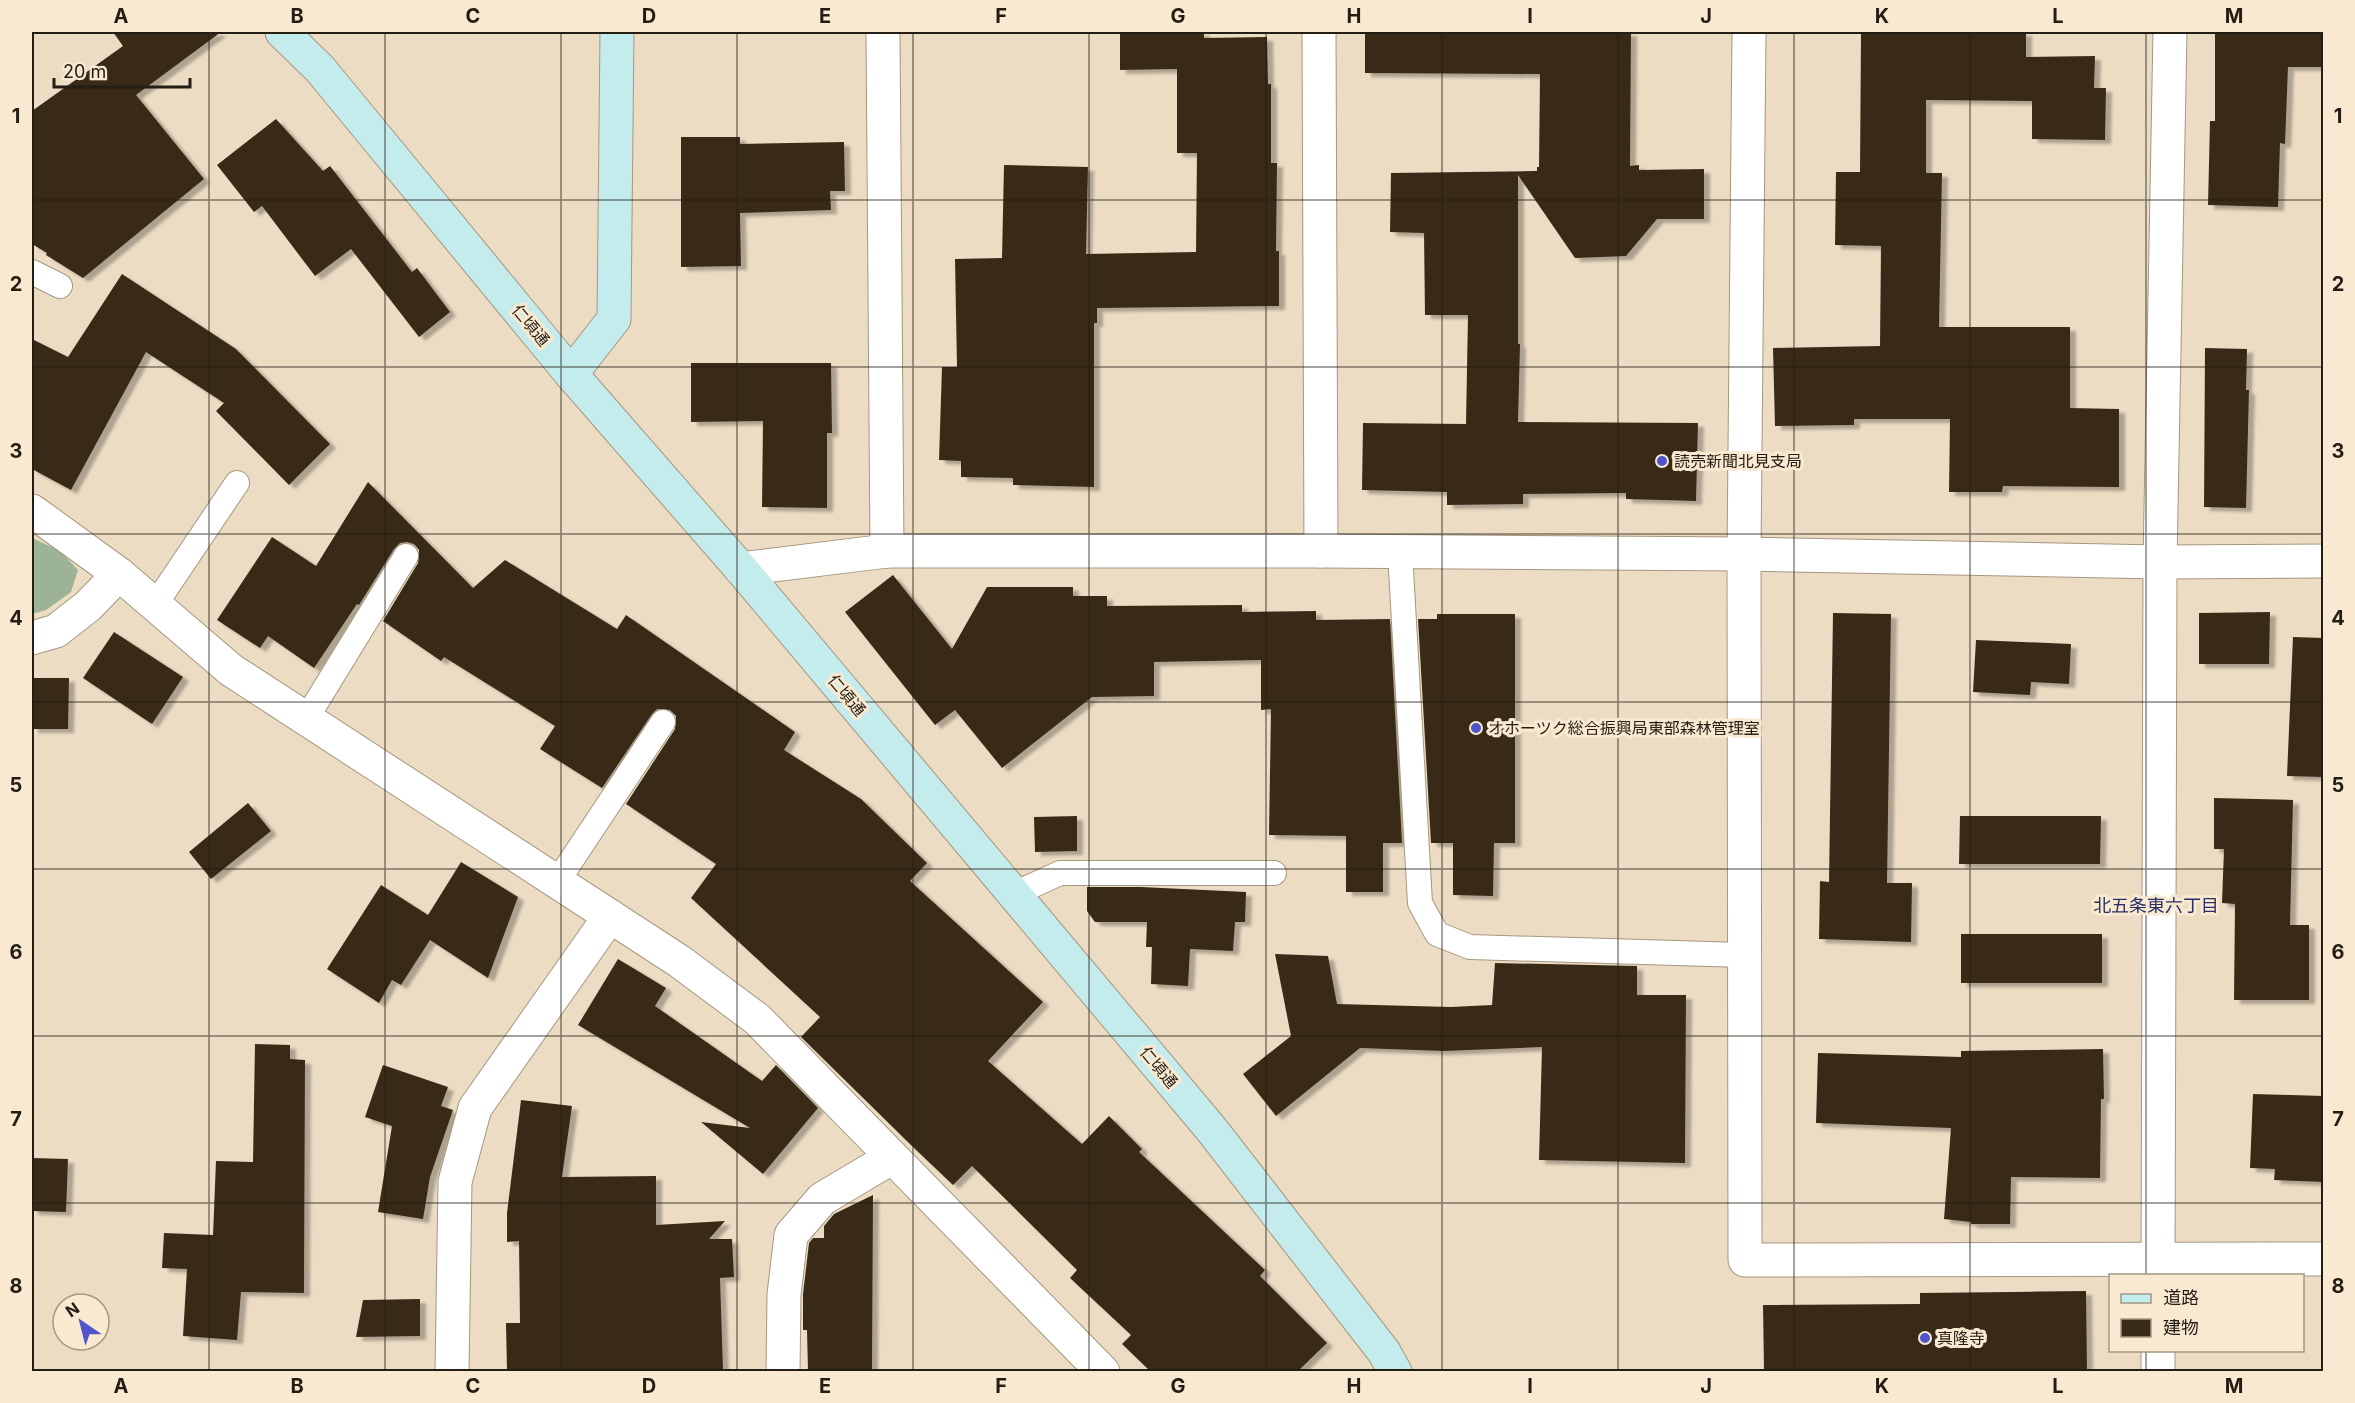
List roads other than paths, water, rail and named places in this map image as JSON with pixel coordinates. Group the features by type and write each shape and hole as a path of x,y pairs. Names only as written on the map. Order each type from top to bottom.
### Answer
{"street":[{"name":"仁頃通","path":"282,32 320,69 571,374 741,569 1212,1130 1384,1352 1395,1371"},
{"path":"571,374 614,319 617,32"},
{"path":"884,32 887,551"},
{"path":"1319,32 1321,551"},
{"path":"1749,32 1743,554 1745,1260 2158,1268 2324,1259"},
{"path":"2158,1268 2160,562 2170,32"},
{"path":"32,511 119,574 231,670 680,961 758,1019 891,1158 1103,1371"},
{"path":"741,569 887,551 1321,551 1743,554 2160,562 2324,561"},
{"path":"32,638 56,631 88,606 119,574"},
{"path":"452,1371 455,1182 476,1108 610,916"},
{"path":"783,1371 784,1295 791,1235 822,1199 891,1158"},
{"path":"2158,1352 2158,1371"}],"lane":[{"path":"32,272 60,286"},
{"path":"155,606 237,483"},
{"path":"1400,552 1420,903 1437,934 1470,947 1744,955"},
{"path":"306,719 406,556"},
{"path":"558,882 663,722"},
{"path":"1014,894 1060,873 1274,873"}],"place":[{"name":"読売新聞北見支局","path":"1662,461"},
{"name":"オホーツク総合振興局東部森林管理室","path":"1476,728"},
{"name":"真隆寺","path":"1925,1338"}],"district":[{"name":"北五条東六丁目","path":"2156,906"}]}
